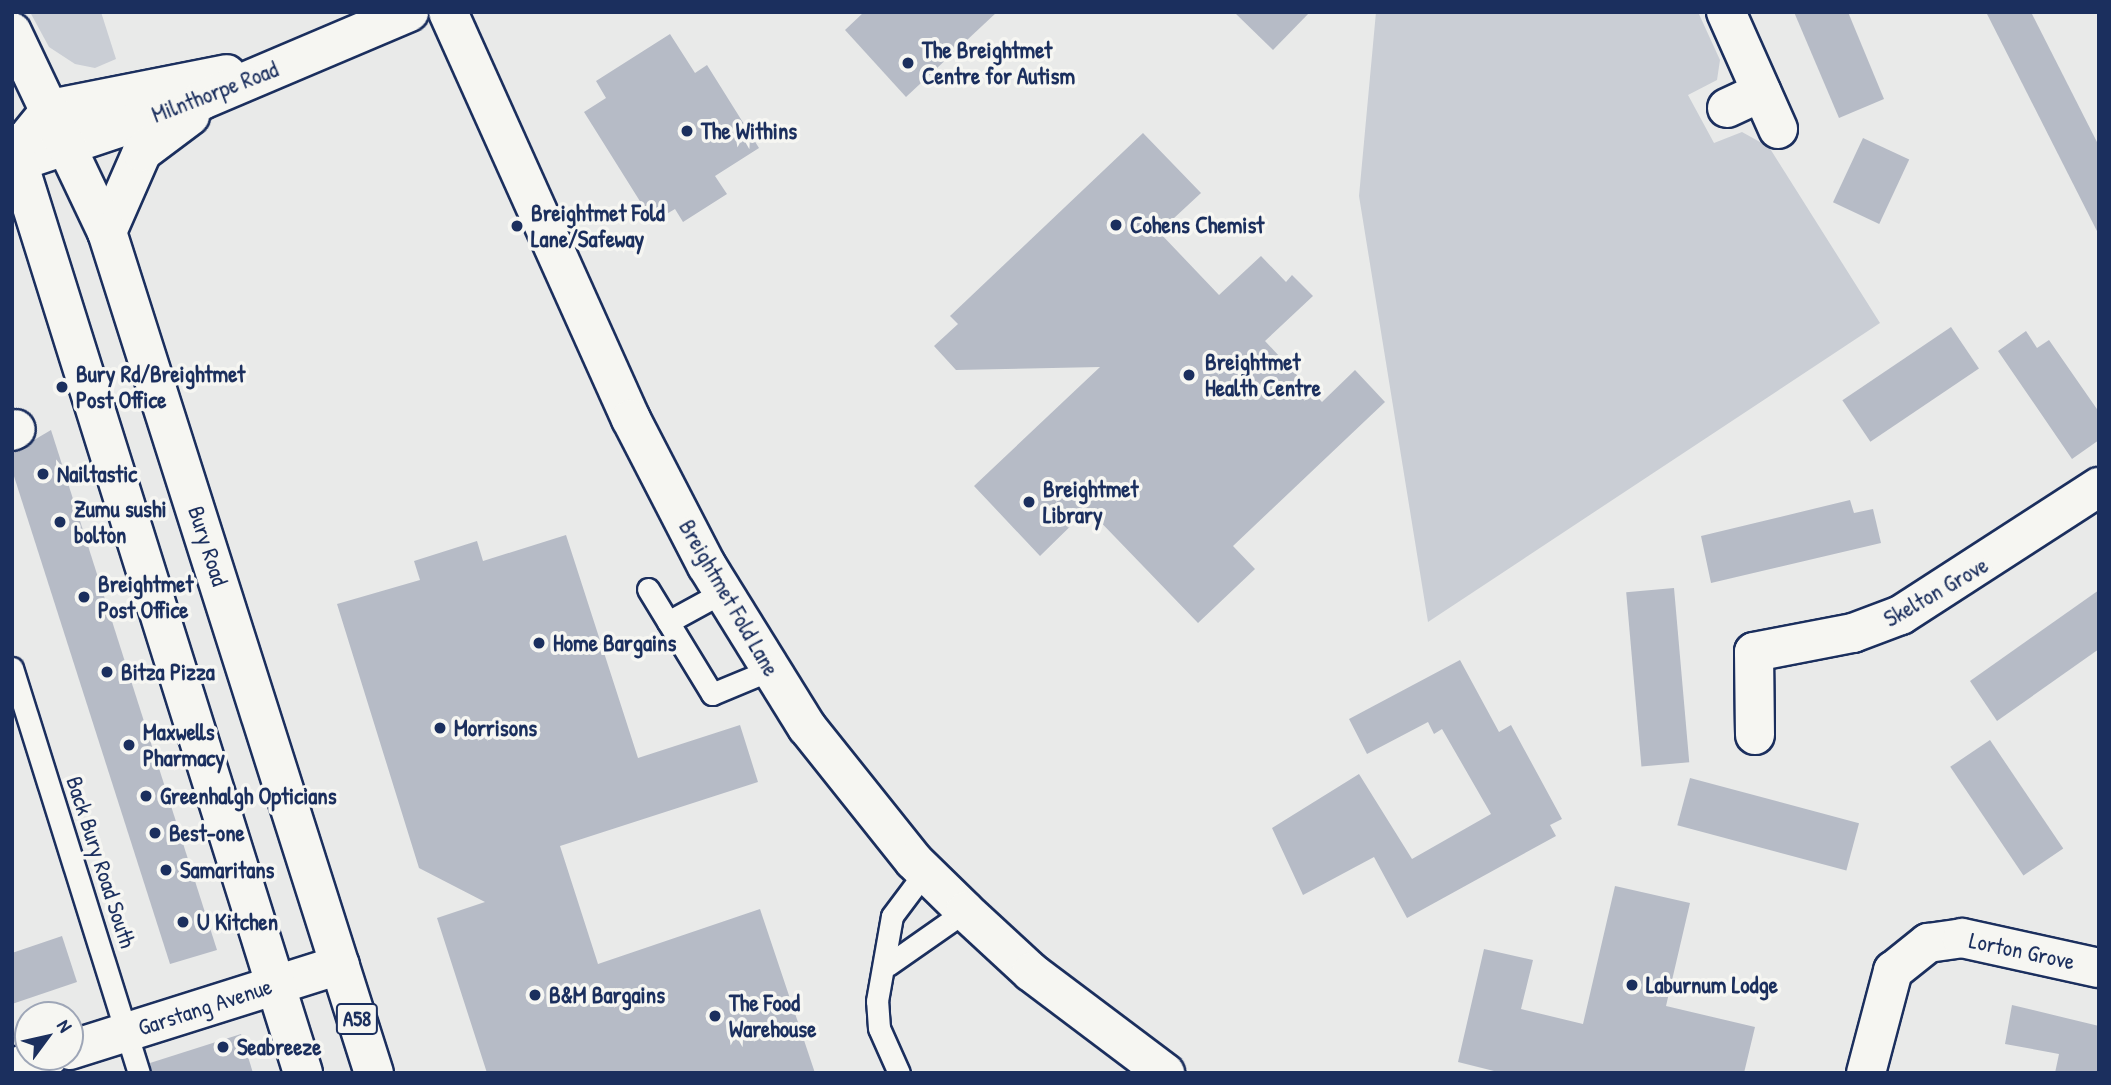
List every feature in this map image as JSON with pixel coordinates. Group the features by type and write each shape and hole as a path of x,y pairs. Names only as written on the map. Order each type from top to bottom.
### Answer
{"main road":[{"name":"Milnthorpe Road","path":"15,153 67,144 274,70 409,12"},
{"name":"Breightmet Fold Lane","path":"448,12 631,419 723,592 770,670 856,793 925,872 1031,972 1165,1073"},
{"path":"1726,12 1779,129"},
{"name":"Bury Road","path":"12,32 51,109 107,232 374,1073"},
{"path":"274,70 183,79 51,109 15,153 303,1073"},
{"path":"107,232 127,174 162,132 274,70"},
{"path":"1727,108 1762,92"},
{"name":"Skelton Grove","path":"1755,735 1754,652 1853,633 1901,615 2099,486"},
{"name":"Lorton Grove","path":"1867,1073 1888,982 1928,943 1962,938 2099,968"},
{"name":"Garstang Avenue","path":"84,1046 340,965"}],"lane":[{"path":"648,589 712,694 770,670"},
{"path":"668,622 723,592"},
{"name":"Back Bury Road South","path":"12,668 139,1073"},
{"path":"900,1073 879,1028 877,1001 888,965 892,916 925,872"},
{"path":"888,965 965,911"}],"shaded area":[{"path":"30,12 101,12 116,59 95,68 75,64 49,47"},
{"path":"1376,12 1698,12 1720,60 1717,80 1688,95 1714,143 1742,132 1769,147 1880,323 1428,622 1359,196"}],"building":[{"name":"The Breightmet Centre for Autism","path":"864,12 997,12 906,97 845,30"},
{"path":"1234,12 1310,12 1273,50"},
{"path":"1794,12 1848,12 1884,99 1839,118"},
{"path":"1986,12 2031,12 2099,146 2099,235"},
{"name":"The Withins","path":"670,34 695,73 707,65 759,148 715,176 727,194 683,222 675,209 653,222 584,112 606,98 596,81"},
{"name":"Breightmet Health Centre","path":"1143,133 1201,193 1159,232 1219,295 1261,256 1286,282 1292,275 1313,296 1265,341 1322,402 1355,370 1385,402 1233,546 1255,569 1198,623 1088,509 1040,556 974,486 1100,367 956,370 934,346 958,324 950,316"},
{"path":"1863,138 1909,160 1879,224 1833,202"},
{"path":"1951,327 1979,368 1870,442 1842,400"},
{"path":"2026,331 2037,348 2049,340 2099,412 2099,440 2072,459 1998,351"},
{"path":"51,430 217,950 170,964 12,470 12,453"},
{"path":"1850,500 1854,513 1873,509 1881,543 1711,583 1701,536"},
{"path":"566,535 638,758 740,725 758,782 560,846 598,964 760,909 815,1073 487,1073 437,918 485,902 419,868 337,604 420,580 414,561 477,541 483,561"},
{"path":"1674,588 1689,762 1641,767 1626,592"},
{"path":"2099,590 2099,649 1997,721 1970,681"},
{"path":"1460,660 1499,732 1511,725 1562,819 1550,825 1556,836 1407,918 1374,857 1303,895 1272,828 1359,774 1412,859 1491,814 1442,729 1434,734 1428,722 1367,754 1349,719"},
{"path":"1990,740 2063,849 2023,875 1950,767"},
{"path":"1690,778 1859,823 1846,871 1677,825"},
{"name":"Laburnum Lodge","path":"1615,886 1690,903 1666,1006 1755,1027 1744,1073 1502,1073 1458,1062 1484,949 1533,960 1521,1009 1583,1024"},
{"path":"62,936 77,982 14,1001 12,1004 12,953"},
{"path":"2012,1005 2099,1026 2099,1073 2055,1073 2059,1054 2005,1044"},
{"name":"Seabreeze","path":"241,1034 253,1073 152,1073 150,1063"}],"place":[{"name":"The Breightmet Centre for Autism","path":"908,63"},
{"name":"The Withins","path":"687,131"},
{"name":"Cohens Chemist","path":"1116,225"},
{"name":"Breightmet Fold Lane/Safeway","path":"517,226"},
{"name":"Breightmet Health Centre","path":"1189,375"},
{"name":"Bury Rd/Breightmet Post Office","path":"62,387"},
{"name":"Nailtastic","path":"43,474"},
{"name":"Breightmet Library","path":"1029,502"},
{"name":"Zumu sushi bolton","path":"60,522"},
{"name":"Breightmet Post Office","path":"84,597"},
{"name":"Home Bargains","path":"539,643"},
{"name":"Bitza Pizza","path":"107,672"},
{"name":"Morrisons","path":"440,728"},
{"name":"Maxwells Pharmacy","path":"129,745"},
{"name":"Greenhalgh Opticians","path":"146,796"},
{"name":"Best-one","path":"155,833"},
{"name":"Samaritans","path":"166,870"},
{"name":"U Kitchen","path":"183,922"},
{"name":"Laburnum Lodge","path":"1632,985"},
{"name":"B&M Bargains","path":"535,995"},
{"name":"The Food Warehouse","path":"715,1016"},
{"name":"Seabreeze","path":"223,1047"}]}
